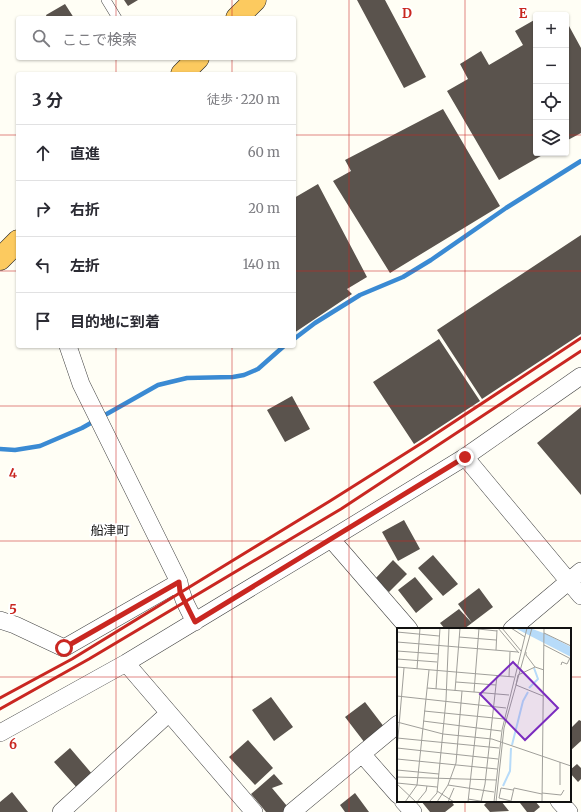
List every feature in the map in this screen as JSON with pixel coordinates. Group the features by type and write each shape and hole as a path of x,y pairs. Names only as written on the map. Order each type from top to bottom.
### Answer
{"highway":[{"path":"239,16 255,0"},
{"path":"184,72 196,60"},
{"path":"0,259 16,243"}],"street":[{"path":"69,348 81,384 179,582 182,597 195,622"},
{"path":"0,733 126,663 331,540 465,457 581,376"},
{"path":"465,457 581,596"},
{"path":"331,540 408,628"},
{"path":"513,628 581,571"},
{"path":"0,620 15,625 64,648 179,582"},
{"path":"126,663 254,812"},
{"path":"60,812 169,713"},
{"path":"292,812 397,725"},
{"path":"362,754 397,794"},
{"path":"404,802 413,812"},
{"path":"560,802 568,812"}],"lane":[{"path":"106,0 116,16"}],"building":[{"path":"124,0 138,0 128,6"},
{"path":"357,0 385,0 426,77 404,88"},
{"path":"65,4 73,16 46,16"},
{"path":"533,21 533,156 541,156 499,180 447,91 468,79 460,64 481,51 489,65 523,45 515,31"},
{"path":"569,26 581,48 581,133 569,139"},
{"path":"443,109 500,206 390,273 333,181 351,171 345,160"},
{"path":"318,184 367,277 347,289 352,294 296,332 296,197"},
{"path":"581,235 581,334 482,399 437,330"},
{"path":"439,339 480,401 414,444 373,382"},
{"path":"292,396 310,429 285,442 267,410"},
{"path":"581,407 581,495 537,443"},
{"path":"404,520 420,549 398,561 382,532"},
{"path":"433,555 458,584 443,596 418,568"},
{"path":"393,560 407,574 389,592 375,579"},
{"path":"415,577 433,599 416,613 398,590"},
{"path":"479,588 493,607 472,623 458,604"},
{"path":"459,609 472,623 465,628 444,628 440,623"},
{"path":"271,697 293,727 274,741 252,710"},
{"path":"365,702 388,732 368,747 345,717"},
{"path":"579,720 581,721 581,741 571,750 571,728"},
{"path":"248,740 273,768 255,785 229,757"},
{"path":"70,748 93,775 78,789 54,762"},
{"path":"577,764 581,768 581,779 578,782 571,774 571,769"},
{"path":"274,774 283,784 272,788 292,812 266,812 251,794"},
{"path":"12,792 28,812 0,812 0,802"},
{"path":"355,793 369,812 345,812 340,805"},
{"path":"422,802 452,802 454,805 445,812 430,812"},
{"path":"487,802 502,802 509,811 490,812 484,805"},
{"path":"536,802 540,807 534,812 527,812 520,803"}],"waterway":[{"path":"296,337 315,323 360,295 403,277 431,260 506,208 581,161"},
{"path":"0,449 15,450 40,446 82,428 158,385 187,378 233,377 244,375 258,369 282,348"}],"railway":[{"path":"0,698 72,659 330,501 425,441 581,338"},
{"path":"0,709 89,659 341,509 581,351"}],"district":[{"name":"船津町","path":"110,530"}],"route":[{"path":"64,648 179,582 180,592 195,622 465,457"}]}
